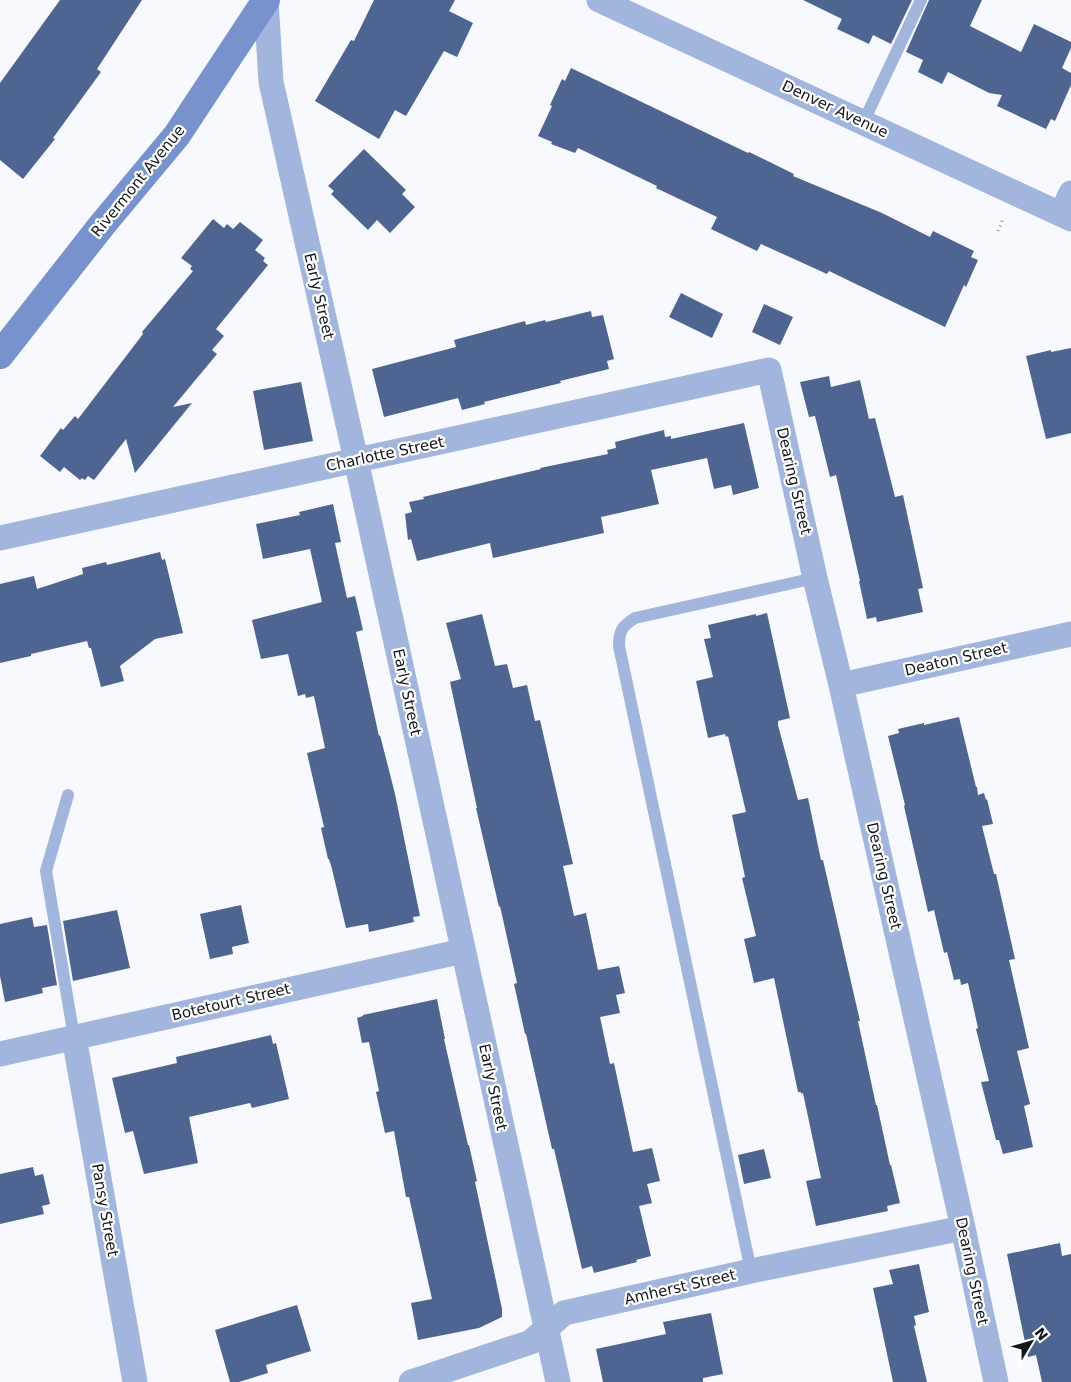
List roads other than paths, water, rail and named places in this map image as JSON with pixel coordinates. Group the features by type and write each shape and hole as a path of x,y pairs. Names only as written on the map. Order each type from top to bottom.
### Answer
{"main road":[{"name":"Rivermont Avenue","path":"0,355 96,232 176,135 266,0"}],"street":[{"name":"Early Street","path":"266,0 271,82 356,460 558,1382"},
{"name":"Denver Avenue","path":"599,0 863,122 1068,208"},
{"name":"Charlotte Street","path":"0,538 769,370"},
{"name":"Dearing Street","path":"769,370 815,578 842,685 996,1382"},
{"name":"Deaton Street","path":"842,685 1071,634"},
{"name":"Botetourt Street","path":"0,1054 463,951"},
{"name":"Pansy Street","path":"74,1037 135,1382"},
{"name":"Amherst Street","path":"411,1382 531,1342 564,1313 751,1271 963,1228"}],"lane":[{"path":"863,122 921,0"},
{"path":"751,1271 621,656 619,634 625,624 635,618 815,578"},
{"path":"68,795 46,871 74,1037"}]}
